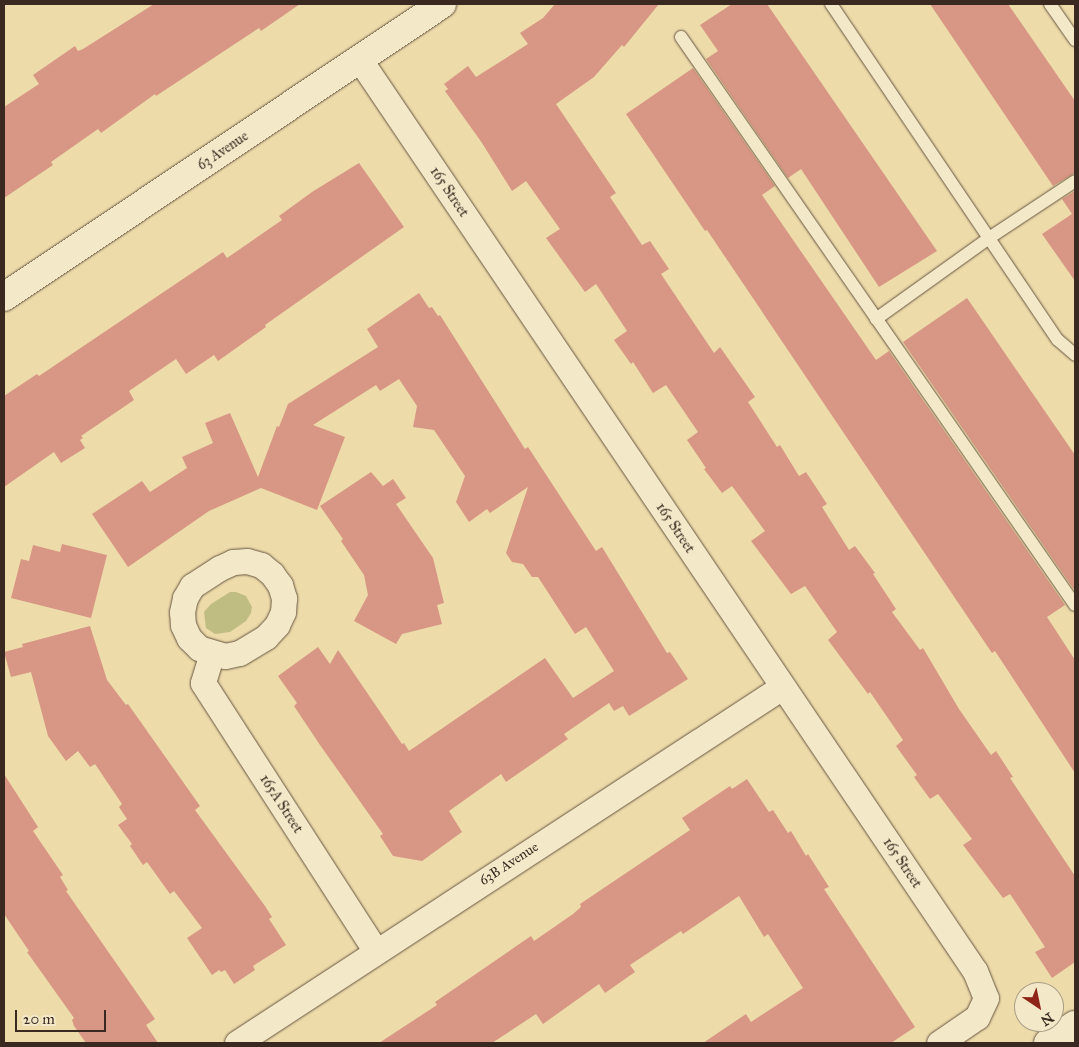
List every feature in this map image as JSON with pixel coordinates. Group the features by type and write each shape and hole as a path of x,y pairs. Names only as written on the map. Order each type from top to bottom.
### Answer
{"street":[{"name":"63 Avenue","path":"4,297 442,4"},
{"name":"165 Street","path":"360,60 975,971 986,998 977,1017 939,1043"},
{"name":"165A Street","path":"212,654 203,683 376,951"},
{"name":"63B Avenue","path":"237,1043 782,687"},
{"path":"1048,1043 1075,1025"}],"lane":[{"path":"831,4 1058,340 1075,355"},
{"path":"1050,4 1075,40"},
{"path":"681,37 1075,605"},
{"path":"876,319 989,238 1075,181"}],"shaded area":[{"path":"230,592 246,596 252,607 251,613 246,621 230,632 215,634 206,628 204,612 211,604"}],"building":[{"path":"154,4 300,4 261,31 259,28 156,96 155,94 101,133 98,129 51,162 53,165 4,198 4,107 39,84 33,75 75,46 78,51 83,49"},
{"path":"555,4 659,4 624,47 622,45 594,77 556,104 616,193 610,197 642,245 650,241 669,269 661,274 714,353 720,347 755,397 748,402 777,447 780,445 799,476 806,472 827,504 822,507 849,550 855,546 875,573 873,574 896,609 892,612 920,650 923,648 959,709 991,755 996,751 1013,777 1010,778 1075,876 1075,962 1052,978 1035,952 1045,947 1010,894 1003,898 963,845 972,839 938,794 930,799 914,777 917,775 896,746 903,740 870,692 868,694 828,640 837,632 805,586 791,594 751,541 765,531 732,486 722,493 704,469 706,468 687,440 698,432 666,385 653,393 633,362 631,364 614,340 627,331 596,284 585,292 546,238 560,229 526,181 512,191 482,143 445,91 448,89 444,84 468,66 476,77 528,44 520,33 543,18"},
{"path":"732,4 767,4 937,251 879,287 801,169 788,178 706,59 718,51 700,25"},
{"path":"930,4 1008,4 1075,101 1075,173 1053,186"},
{"path":"693,68 775,186 762,195 876,360 889,351 1065,605 1047,617 1075,660 1075,773 995,651 992,653 707,230 705,231 626,114"},
{"path":"359,163 404,227 265,325 266,327 218,361 214,355 186,374 176,359 129,391 134,400 81,436 83,438 80,440 85,448 61,463 54,452 4,487 4,396 37,374 39,376 223,252 227,258 282,220 279,216 312,192"},
{"path":"1075,191 1075,281 1042,234 1072,214 1062,199"},
{"path":"419,293 429,308 432,307 438,316 440,315 525,449 528,447 596,551 602,547 667,653 670,652 688,679 629,716 623,706 614,711 609,703 564,734 568,739 506,782 501,774 449,811 462,832 422,861 393,856 380,836 383,834 294,706 297,703 278,676 318,647 330,664 338,650 402,744 404,743 409,751 545,658 573,698 614,671 586,627 575,634 538,577 532,577 523,564 512,562 506,553 528,487 490,513 487,509 469,522 456,502 465,476 434,430 413,427 417,406 399,379 380,391 376,385 313,425 345,437 317,510 261,488 209,511 128,567 92,514 142,481 150,492 187,468 182,457 213,443 205,423 230,413 258,477 277,426 279,427 288,404 378,347 367,329"},
{"path":"967,298 1075,455 1075,591 903,342"},
{"path":"371,472 383,486 393,479 406,498 396,504 433,558 444,603 437,605 442,624 402,634 396,644 354,621 368,595 364,575 341,541 343,539 320,506"},
{"path":"62,544 107,555 91,618 11,598 21,559 29,561 33,545 60,552"},
{"path":"90,626 107,680 126,705 128,704 200,806 195,810 265,906 272,917 269,919 286,945 253,966 255,970 234,984 225,970 221,972 219,970 212,975 187,938 202,928 174,891 170,894 147,862 143,865 130,846 132,844 118,825 127,819 119,807 122,804 95,764 90,767 78,751 66,761 48,736 31,672 11,677 4,652 23,647 22,644"},
{"path":"4,774 38,827 33,831 63,875 60,877 68,890 66,891 155,1019 146,1025 158,1043 86,1043 74,1026 72,1020 74,1018 27,952 29,951 4,914"},
{"path":"747,779 769,812 773,810 788,833 791,831 806,856 808,854 829,887 824,889 915,1027 891,1043 703,1043 746,1014 751,1022 803,988 768,934 764,937 739,896 683,934 681,931 630,965 635,972 605,993 599,984 543,1024 536,1014 492,1043 379,1043 437,1005 435,1002 531,936 534,941 573,914 581,907 580,904 690,830 682,818 730,786 732,789"}]}
